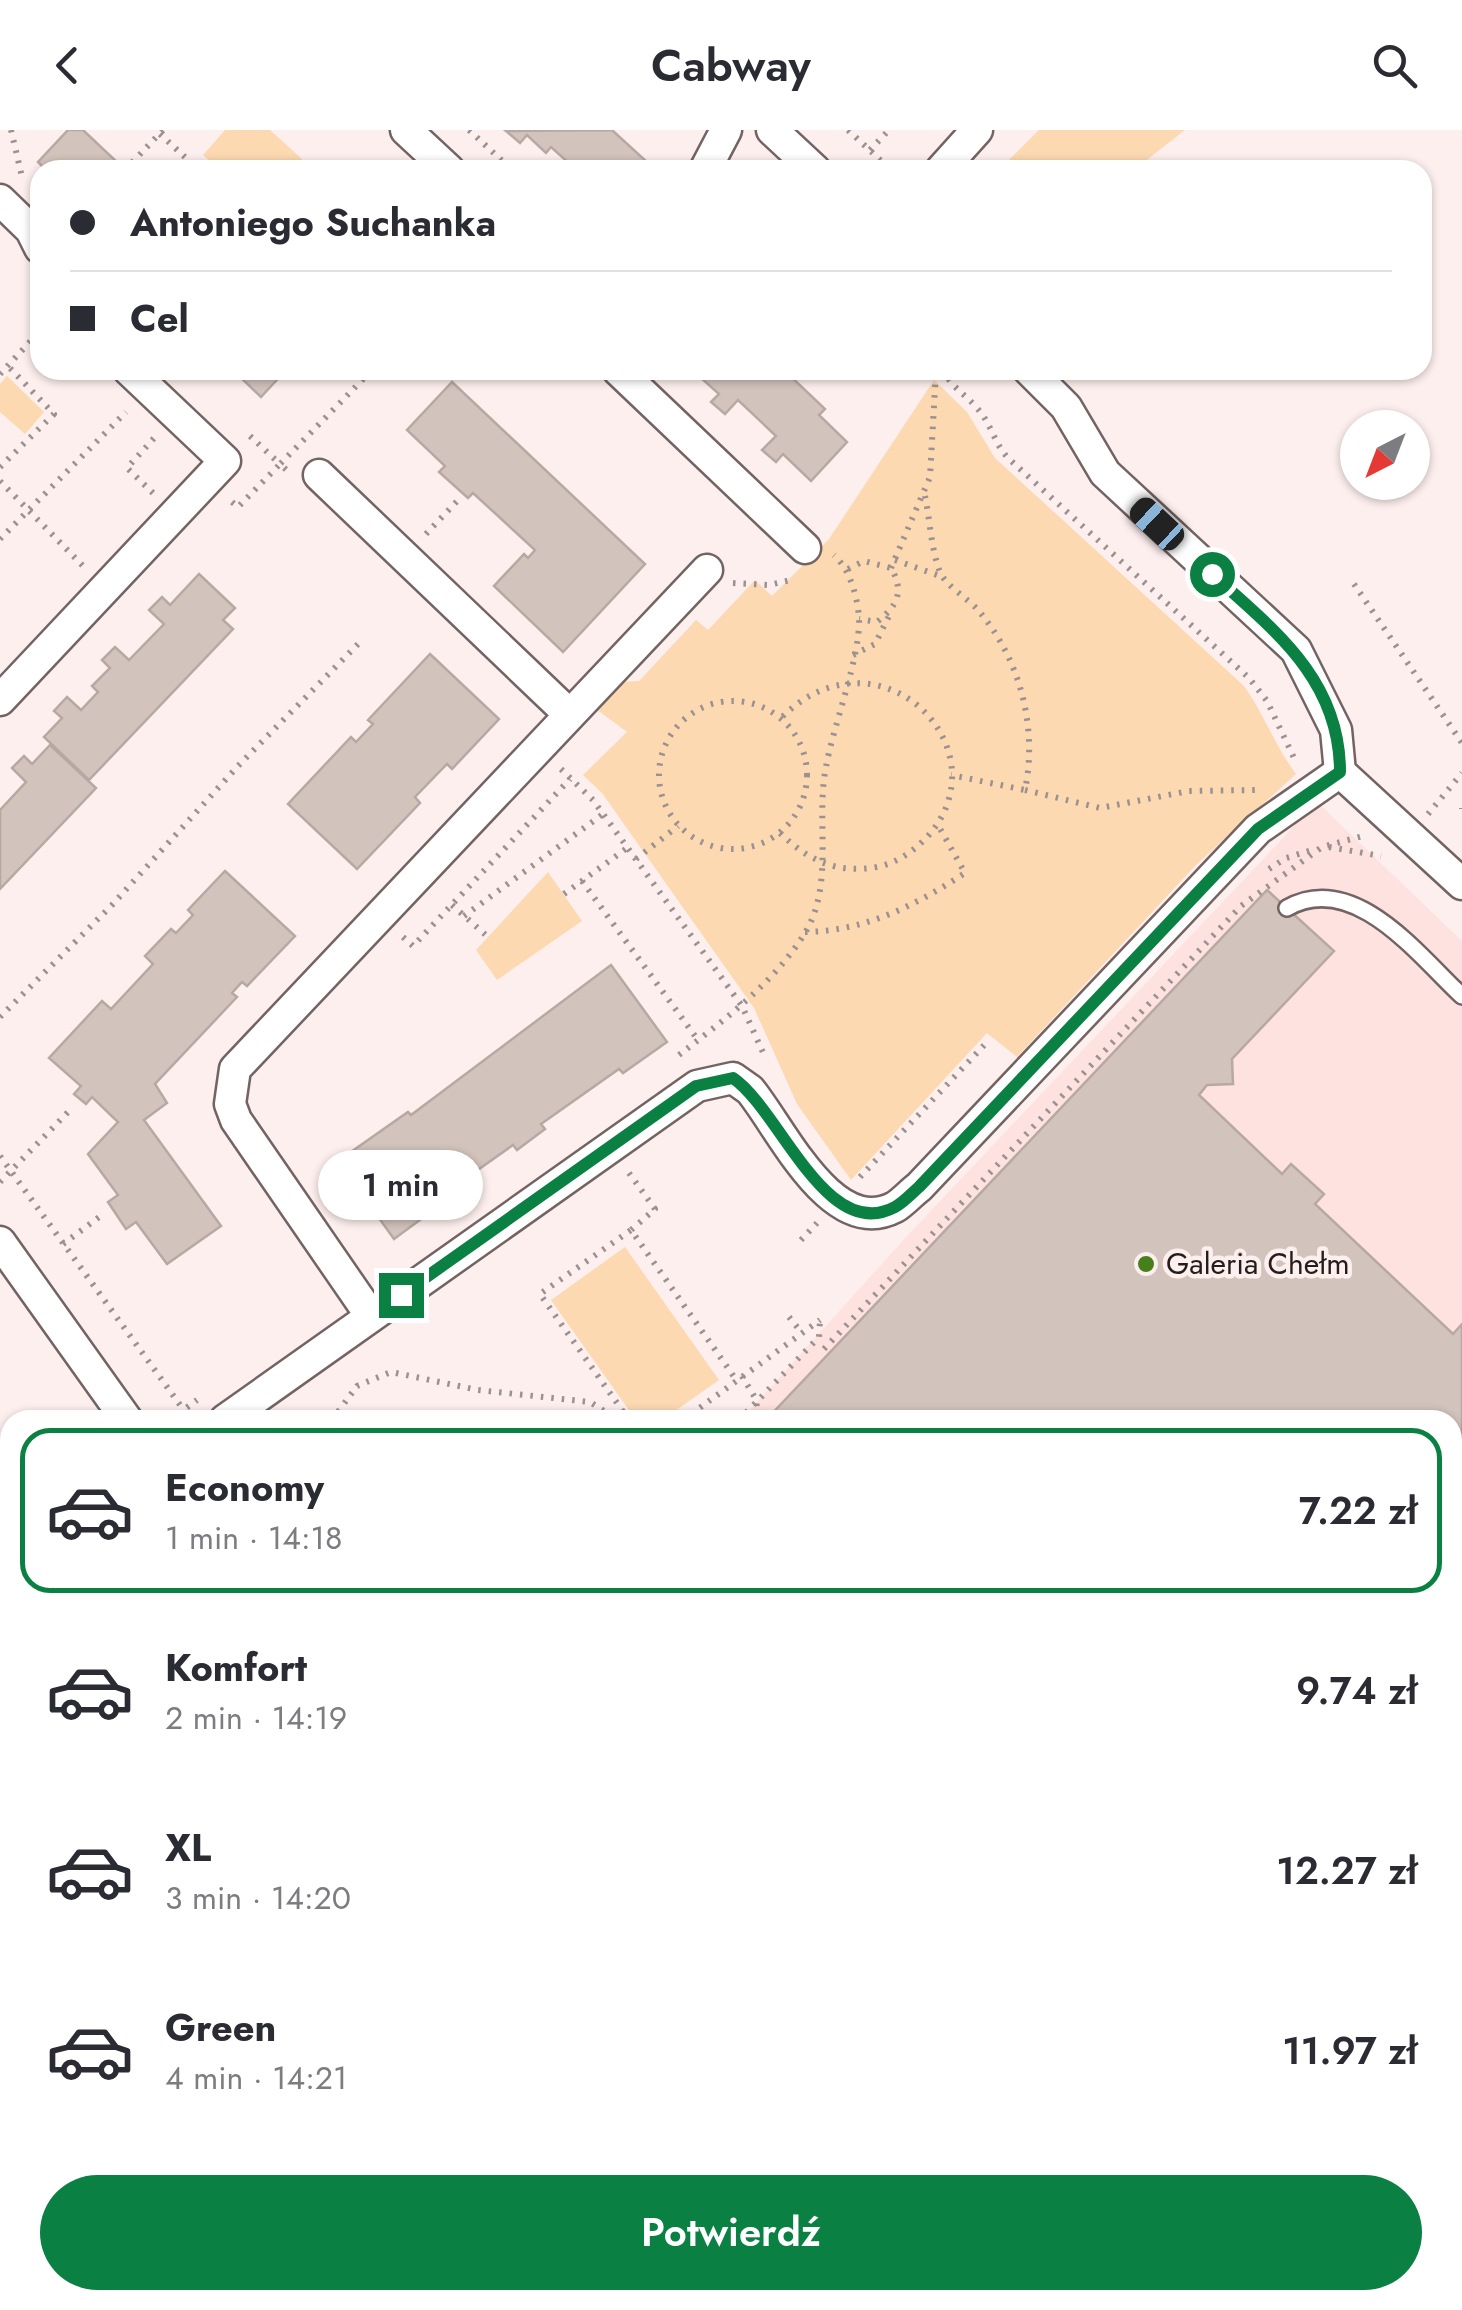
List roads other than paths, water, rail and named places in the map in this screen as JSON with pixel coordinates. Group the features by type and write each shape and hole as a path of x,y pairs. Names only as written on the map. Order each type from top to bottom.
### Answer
{"street":[{"path":"406,130 438,160"},
{"path":"711,160 726,130"},
{"path":"772,130 804,160"},
{"path":"950,160 977,130"},
{"path":"12,193 30,228"},
{"path":"0,700 225,461 140,380"},
{"path":"628,380 812,561"},
{"path":"239,1410 696,1086 733,1078 750,1090 836,1202 864,1214 894,1208 919,1187 1258,829 1319,785 1336,730 1296,650 1104,473 1066,406 1039,380"},
{"path":"318,475 568,714"},
{"path":"371,1316 236,1120 230,1088 236,1069 707,570"},
{"path":"1319,785 1460,879"},
{"path":"0,1242 120,1410"}],"lane":[{"path":"1286,908 1302,899 1325,898 1356,904 1384,922 1462,996"}],"place":[{"name":"Galeria Chełm","path":"1146,1264"}]}
